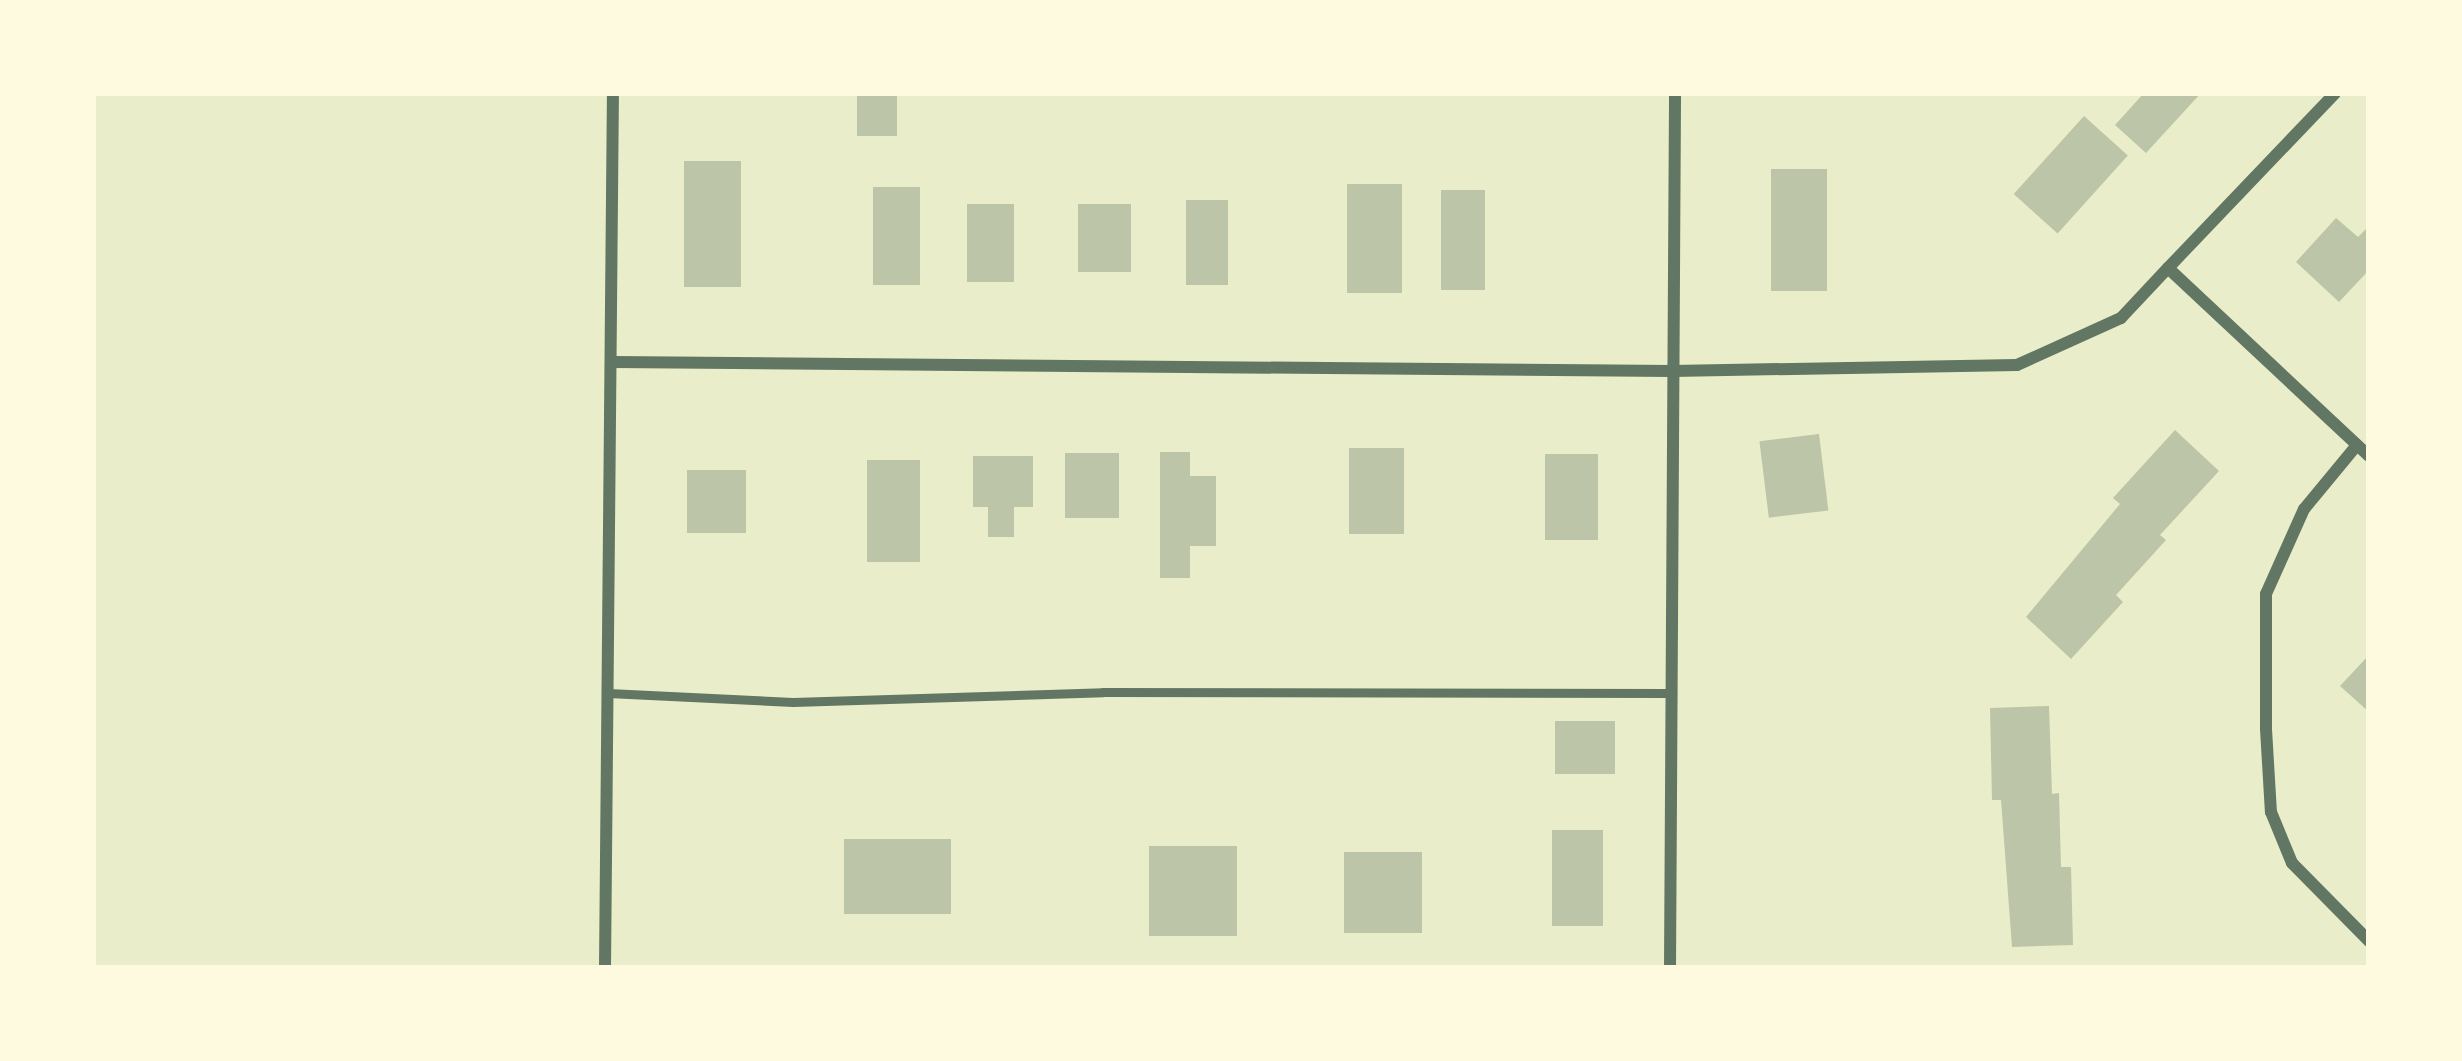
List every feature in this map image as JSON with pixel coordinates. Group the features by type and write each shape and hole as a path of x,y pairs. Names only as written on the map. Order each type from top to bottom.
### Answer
{"street":[{"path":"605,968 613,93"},
{"path":"1670,968 1675,93"},
{"path":"613,362 1672,371 2017,365 2121,317 2335,93"},
{"path":"2168,268 2369,456"},
{"path":"2357,445 2304,509 2266,594 2266,729 2271,812 2292,862 2369,941"}],"lane":[{"path":"608,693 793,702 1103,692 1671,693"}],"building":[{"path":"857,93 897,93 897,136 857,136"},
{"path":"2144,93 2201,93 2146,153 2115,125"},
{"path":"2084,116 2128,155 2058,234 2014,194"},
{"path":"684,161 741,161 741,287 684,287"},
{"path":"1771,169 1827,169 1827,291 1771,291"},
{"path":"1347,184 1402,184 1402,293 1347,293"},
{"path":"873,187 920,187 920,285 873,285"},
{"path":"1441,190 1485,190 1485,290 1441,290"},
{"path":"1186,200 1228,200 1228,285 1186,285"},
{"path":"967,204 1014,204 1014,282 967,282"},
{"path":"1078,204 1131,204 1131,272 1078,272"},
{"path":"2336,218 2358,237 2369,226 2369,270 2339,302 2296,262"},
{"path":"2175,430 2219,471 2160,535 2166,540 2116,595 2123,602 2071,659 2026,617 2120,504 2113,498"},
{"path":"1819,434 1828,510 1769,518 1759,441"},
{"path":"1349,448 1404,448 1404,534 1349,534"},
{"path":"1160,452 1190,452 1190,476 1216,476 1216,546 1190,546 1190,578 1160,578"},
{"path":"1065,453 1119,453 1119,518 1065,518"},
{"path":"1545,454 1598,454 1598,540 1545,540"},
{"path":"973,456 1033,456 1033,507 1014,507 1014,537 988,537 988,507 973,507"},
{"path":"867,460 920,460 920,562 867,562"},
{"path":"687,470 746,470 746,533 687,533"},
{"path":"2369,655 2369,712 2340,686"},
{"path":"2049,706 2052,794 2059,793 2061,867 2071,867 2073,945 2012,947 2001,800 1992,800 1990,708"},
{"path":"1555,721 1615,721 1615,774 1555,774"},
{"path":"1552,830 1603,830 1603,926 1552,926"},
{"path":"844,839 951,839 951,914 844,914"},
{"path":"1149,846 1237,846 1237,936 1149,936"},
{"path":"1344,852 1422,852 1422,933 1344,933"}]}
